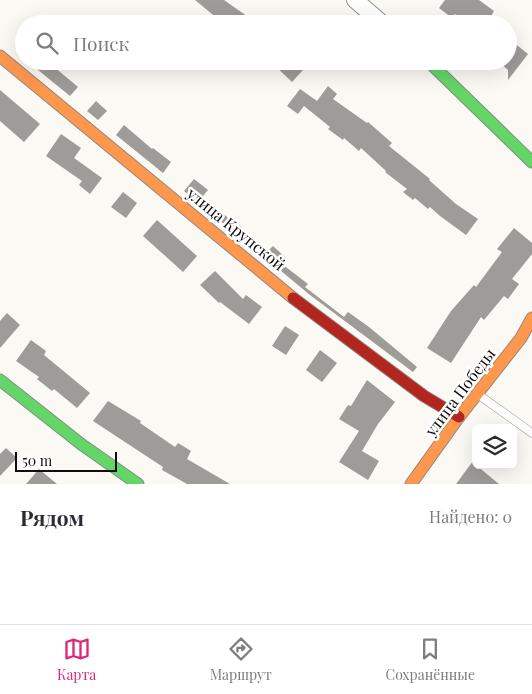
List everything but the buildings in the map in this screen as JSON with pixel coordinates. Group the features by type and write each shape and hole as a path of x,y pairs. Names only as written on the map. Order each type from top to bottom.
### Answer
{"street":[{"path":"355,0 373,15"},
{"name":"улица Крупской","path":"0,56 15,68"},
{"name":"улица Крупской","path":"17,70 302,305 424,396 459,417"},
{"path":"437,70 532,162"},
{"name":"улица Победы","path":"411,484 459,417 521,338 532,318"},
{"path":"0,380 80,444 138,484"}],"lane":[{"path":"478,394 532,433"}],"traffic: fast":[{"path":"437,70 532,162"},
{"path":"0,380 81,444 138,484"}],"traffic: slow":[{"path":"0,56 15,68"},
{"path":"17,70 293,298"},
{"path":"411,484 459,417 521,338 532,318"}],"traffic: jam":[{"path":"293,298 424,396 459,417"}]}
